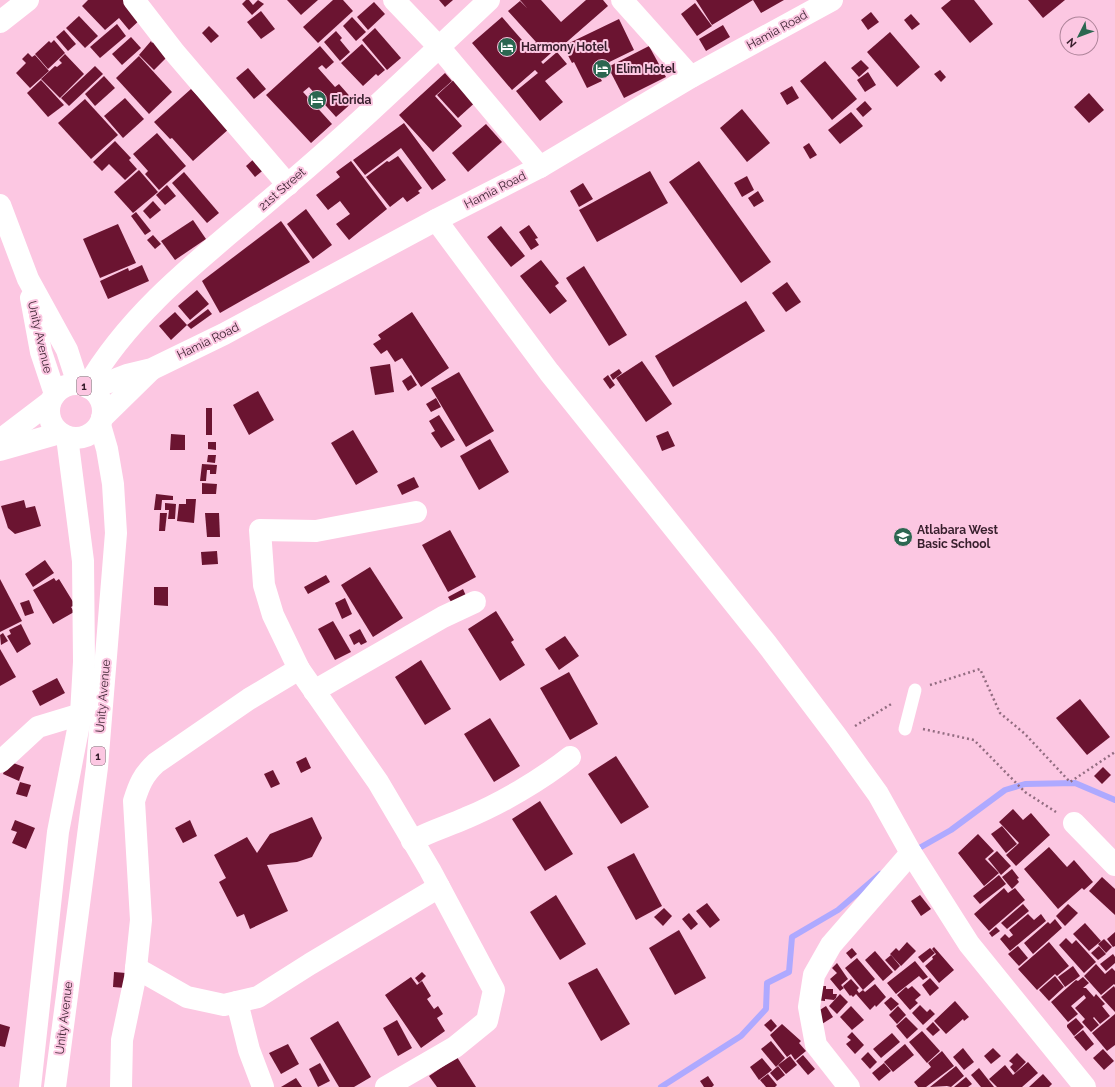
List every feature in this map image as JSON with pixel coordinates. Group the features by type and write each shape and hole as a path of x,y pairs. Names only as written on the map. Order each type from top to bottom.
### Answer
{"street":[{"path":"0,22 28,0"},
{"path":"134,0 175,53 288,185"},
{"path":"394,0 439,47 540,167"},
{"name":"21st Street","path":"85,387 107,356 165,289 288,185 489,0"},
{"path":"622,0 692,77"},
{"name":"Hamia Road","path":"152,369 224,334 436,220 540,167 692,77 832,0"},
{"name":"Unity Avenue","path":"0,204 28,279 67,350 85,387"},
{"path":"436,220 549,372 766,643 837,737 878,794 907,846 969,944 1085,1087"},
{"name":"Unity Avenue","path":"28,279 41,352 52,398"},
{"path":"85,387 152,369"},
{"path":"0,450 64,435 76,439 86,437 94,432 101,421 152,369"},
{"name":"1","path":"64,435 54,427 50,419 52,398 61,388 69,385 85,387 101,402 101,421"},
{"path":"0,440 52,398"},
{"name":"Unity Avenue","path":"55,1087 97,767 116,533 113,484 101,421"},
{"name":"Unity Avenue","path":"30,1087 58,832 82,714 84,662 83,561 64,435"},
{"path":"386,1087 455,1047 487,1021 494,990 439,887 378,782 298,670 273,615 264,585 260,530 316,531 416,512"},
{"path":"314,691 442,617 475,602"},
{"path":"121,1087 122,1040 136,968 141,920 134,801 139,783 146,772 156,764 249,700 298,670"},
{"path":"0,762 38,727 82,714"},
{"path":"412,841 428,832 467,818 552,771 570,757"},
{"path":"1074,824 1115,866"},
{"path":"849,1087 816,1045 809,1007 814,975 831,946 907,846"},
{"path":"136,968 187,997 224,1005 258,997 439,887"},
{"path":"237,1002 249,1050 264,1087"}],"lane":[{"path":"905,729 915,690"}],"path":[{"path":"837,737 915,690 980,669 1000,713 1025,734 1070,782 1115,752"},
{"path":"905,729 922,728 974,740 1025,792 1074,824"}],"building":[{"path":"88,0 126,0 142,18 129,30 119,18 105,30 82,6"},
{"path":"246,0 249,0 253,5 258,0 264,4 252,15 242,4"},
{"path":"287,0 318,0 301,15"},
{"path":"333,0 343,0 353,11 318,43 303,27"},
{"path":"439,0 453,0 445,7"},
{"path":"520,0 541,0 561,22 586,0 603,0 608,6 561,47 560,45 541,62 543,64 557,52 567,64 545,81 563,102 540,121 516,91 538,73 535,70 512,90 472,43 502,17 529,48 536,42 508,11 520,1 527,8"},
{"path":"696,0 753,0 712,25"},
{"path":"753,0 784,0 761,13"},
{"path":"951,0 974,0 993,24 970,43 941,8"},
{"path":"1028,0 1065,0 1043,18"},
{"path":"374,2 385,14 368,30 357,17"},
{"path":"695,3 712,26 697,36 681,14"},
{"path":"261,11 275,29 261,39 247,22"},
{"path":"871,12 879,22 868,30 861,20"},
{"path":"911,14 920,24 912,30 904,20"},
{"path":"79,16 98,36 85,48 66,28"},
{"path":"352,17 366,32 356,41 343,26"},
{"path":"619,19 634,50 595,69 602,81 587,88 574,62 572,63 563,46"},
{"path":"117,24 126,36 100,58 90,47"},
{"path":"723,25 730,37 706,51 699,39"},
{"path":"209,26 219,36 211,43 202,33"},
{"path":"375,28 401,58 387,70 362,40"},
{"path":"64,30 76,44 68,51 56,37"},
{"path":"336,31 342,38 340,40 350,52 340,61 324,42"},
{"path":"890,32 920,67 897,87 867,52"},
{"path":"131,37 141,48 122,65 112,54"},
{"path":"54,40 65,53 48,69 35,54 49,41 51,43"},
{"path":"155,40 169,55 154,70 139,55 151,41 152,43"},
{"path":"362,44 385,70 378,76 376,74 363,86 341,63"},
{"path":"320,46 334,62 326,69 322,65 318,68 335,87 339,84 354,101 336,117 309,87 303,92 332,124 311,143 266,95"},
{"path":"649,46 666,77 624,98 608,67"},
{"path":"28,53 32,57 35,55 49,71 30,88 16,73 26,63 22,59"},
{"path":"65,54 84,74 60,98 41,79 55,66 57,67 62,63 59,60"},
{"path":"139,56 172,92 149,114 116,78"},
{"path":"861,60 869,68 859,77 851,68"},
{"path":"825,61 857,99 832,120 800,81"},
{"path":"95,66 103,74 69,106 61,98"},
{"path":"248,68 266,89 254,99 236,78"},
{"path":"940,70 946,77 941,82 934,74"},
{"path":"868,72 876,85 865,92 857,80"},
{"path":"445,73 452,81 435,96 462,126 433,152 399,115"},
{"path":"104,76 115,88 95,106 85,94"},
{"path":"458,76 479,99 458,118 437,95"},
{"path":"41,80 64,105 48,117 27,93"},
{"path":"792,86 799,98 787,105 780,93"},
{"path":"191,89 230,128 193,161 172,138 170,139 154,122"},
{"path":"1089,93 1104,110 1089,123 1074,107"},
{"path":"125,98 144,119 123,138 104,116"},
{"path":"85,99 118,135 91,159 58,123"},
{"path":"865,101 872,109 863,117 856,109"},
{"path":"742,109 770,143 747,162 720,128"},
{"path":"851,112 863,126 840,144 828,130"},
{"path":"404,123 446,180 432,190 401,148 365,175 353,160"},
{"path":"486,124 502,142 468,172 452,153"},
{"path":"157,133 186,166 159,190 145,174 148,171 133,154"},
{"path":"115,141 131,158 129,160 137,169 125,180 109,164 102,171 93,162"},
{"path":"809,143 817,155 810,159 803,147"},
{"path":"257,156 267,167 255,177 246,166"},
{"path":"398,156 422,188 418,191 420,193 407,202 403,197 390,207 366,177 387,161 389,162"},
{"path":"351,161 387,209 349,240 336,224 350,214 340,201 328,210 316,195 340,177 336,172"},
{"path":"699,161 771,262 741,283 669,182"},
{"path":"139,170 158,192 133,213 114,192"},
{"path":"650,171 668,203 597,242 579,210"},
{"path":"184,172 219,213 207,223 172,183"},
{"path":"747,176 754,190 742,197 734,183"},
{"path":"583,183 593,199 579,207 570,191"},
{"path":"167,185 176,196 165,205 156,195"},
{"path":"758,191 764,201 754,207 748,198"},
{"path":"153,201 161,210 150,219 143,211"},
{"path":"306,209 332,245 313,259 287,224"},
{"path":"136,212 151,231 145,235 131,216"},
{"path":"193,220 206,239 175,260 161,241"},
{"path":"281,221 310,262 220,313 202,281"},
{"path":"118,224 136,263 100,278 83,239"},
{"path":"529,225 538,238 535,239 539,245 531,250 519,232"},
{"path":"501,226 525,256 511,267 487,237"},
{"path":"153,235 161,244 155,249 147,240"},
{"path":"541,260 559,283 555,286 567,301 550,314 520,276"},
{"path":"142,265 149,281 108,299 100,281 128,268 129,271"},
{"path":"584,266 627,335 609,346 566,278"},
{"path":"787,282 801,302 786,312 772,293"},
{"path":"197,290 209,304 190,320 178,306"},
{"path":"746,301 765,331 673,387 655,356"},
{"path":"208,309 212,314 191,329 187,325"},
{"path":"175,312 187,325 171,340 159,326"},
{"path":"412,312 449,368 421,387 402,358 395,362 387,350 381,354 373,344 381,339 378,335"},
{"path":"642,361 672,404 646,422 616,378"},
{"path":"390,364 394,392 375,395 370,367"},
{"path":"619,369 622,373 613,380 610,375"},
{"path":"459,372 494,431 466,447 431,388"},
{"path":"411,375 417,385 408,391 402,381"},
{"path":"608,375 615,385 610,389 603,379"},
{"path":"258,391 274,420 249,435 233,405"},
{"path":"436,398 441,407 431,412 426,404"},
{"path":"206,408 212,408 212,435 206,435"},
{"path":"439,415 455,440 441,448 431,433 435,431 429,421"},
{"path":"353,430 378,472 356,485 331,443"},
{"path":"668,431 675,446 662,451 656,436"},
{"path":"171,434 185,435 185,450 170,450"},
{"path":"490,439 509,472 479,490 460,456"},
{"path":"208,442 216,442 216,450 208,449"},
{"path":"208,455 216,455 215,463 207,462"},
{"path":"202,464 217,465 216,474 210,474 210,470 207,470 206,481 200,481"},
{"path":"414,477 419,487 402,495 397,485"},
{"path":"202,483 217,484 216,494 202,494"},
{"path":"156,494 173,496 173,500 162,500 161,510 154,510"},
{"path":"186,499 196,499 194,523 177,521 179,504 186,504"},
{"path":"24,500 26,508 35,506 41,526 15,534 8,528 1,506"},
{"path":"165,503 176,504 175,519 168,519 169,510 165,510"},
{"path":"160,513 167,513 165,531 159,531"},
{"path":"205,513 219,513 220,537 207,537"},
{"path":"450,530 476,577 448,592 422,545"},
{"path":"217,551 218,564 202,565 201,552"},
{"path":"45,560 54,573 33,587 25,574"},
{"path":"370,567 403,618 373,637 341,585"},
{"path":"326,575 330,582 308,594 304,587"},
{"path":"54,578 56,581 59,579 75,605 71,607 74,612 53,624 33,590"},
{"path":"0,579 22,621 0,632"},
{"path":"154,587 168,587 168,606 154,605"},
{"path":"463,589 467,598 453,605 448,597"},
{"path":"345,598 352,614 342,619 335,603"},
{"path":"29,600 34,613 25,616 20,603"},
{"path":"496,611 514,640 511,642 525,665 500,681 468,629"},
{"path":"333,621 351,652 335,660 318,629"},
{"path":"21,624 31,644 17,653 7,636 11,634 9,630"},
{"path":"360,629 367,642 361,645 359,642 354,645 349,635"},
{"path":"3,633 8,641 1,645 0,635"},
{"path":"565,636 579,656 559,670 545,649"},
{"path":"0,649 16,677 0,686"},
{"path":"421,660 451,709 425,725 395,677"},
{"path":"569,672 598,724 570,740 540,688"},
{"path":"57,678 65,693 40,706 32,691"},
{"path":"1080,699 1110,737 1087,755 1056,718"},
{"path":"490,718 520,766 494,782 464,734"},
{"path":"616,756 649,807 621,824 588,774"},
{"path":"306,757 311,768 301,773 296,762"},
{"path":"8,761 24,767 19,781 3,774"},
{"path":"1103,767 1111,775 1102,784 1094,776"},
{"path":"273,770 280,784 271,788 264,774"},
{"path":"20,782 31,785 27,797 16,794"},
{"path":"540,801 573,854 545,871 512,819"},
{"path":"1013,809 1023,820 1031,813 1050,835 1016,866 1006,855 1019,843 999,822"},
{"path":"312,817 322,838 312,857 297,862 267,865 288,911 250,929 244,914 237,917 219,882 226,878 214,855 247,837 257,853 270,834"},
{"path":"15,820 35,828 26,849 12,843 17,832 11,830"},
{"path":"190,820 197,836 183,843 175,828"},
{"path":"1002,826 1017,844 1006,853 991,834"},
{"path":"978,834 994,851 985,859 999,873 984,886 958,853"},
{"path":"1049,847 1067,867 1074,860 1093,882 1084,890 1082,888 1058,909 1024,869"},
{"path":"997,851 1011,866 1001,875 988,859"},
{"path":"634,853 662,906 636,920 607,867"},
{"path":"1012,869 1019,878 1017,879 1019,882 1012,889 1002,877"},
{"path":"999,875 1006,884 980,904 973,896"},
{"path":"1102,877 1115,889 1115,915 1089,891"},
{"path":"1004,888 1008,893 1015,888 1025,900 989,931 974,914"},
{"path":"556,895 586,944 560,960 530,912"},
{"path":"920,895 931,909 921,916 911,901"},
{"path":"707,903 720,920 710,928 696,911"},
{"path":"1023,904 1029,911 1007,929 1001,923"},
{"path":"1068,904 1078,913 1065,926 1056,916"},
{"path":"664,908 672,916 663,926 654,917"},
{"path":"689,913 698,924 691,930 682,919"},
{"path":"1028,914 1034,920 1041,914 1046,921 1010,951 1000,939 1005,934 1009,938 1013,935 1009,930"},
{"path":"1055,919 1062,928 1033,954 1024,943 1048,922 1050,924"},
{"path":"1085,923 1101,941 1089,951 1073,934"},
{"path":"996,927 1000,931 992,937 989,933"},
{"path":"679,930 706,978 675,995 649,948"},
{"path":"1115,932 1115,946 1113,947 1107,939"},
{"path":"1066,938 1072,944 1076,940 1096,962 1084,973 1059,945"},
{"path":"1104,939 1112,947 1106,953 1098,944"},
{"path":"907,942 916,951 901,966 890,954 896,948 899,951"},
{"path":"1049,942 1069,966 1057,976 1055,974 1037,990 1018,969"},
{"path":"1018,946 1028,958 1019,966 1008,954"},
{"path":"1099,946 1106,954 1098,960 1091,953"},
{"path":"934,947 954,970 939,983 925,966 936,954 932,949"},
{"path":"852,948 857,954 851,959 846,953"},
{"path":"930,948 935,953 923,963 918,957"},
{"path":"875,951 893,972 883,981 865,960"},
{"path":"1113,954 1115,957 1115,963 1106,971 1100,964"},
{"path":"891,955 900,966 895,971 885,960"},
{"path":"857,958 875,979 863,990 845,968"},
{"path":"915,961 928,977 923,980 919,976 896,994 887,983"},
{"path":"837,963 848,979 841,985 844,988 840,991 830,979 837,973 832,968"},
{"path":"1096,964 1105,974 1112,968 1115,971 1115,985 1114,984 1101,995 1084,976"},
{"path":"1073,966 1080,976 1065,987 1058,977"},
{"path":"597,968 630,1024 601,1041 568,983"},
{"path":"114,972 126,973 125,988 113,987"},
{"path":"422,972 426,976 419,983 415,978"},
{"path":"1055,976 1064,987 1049,1001 1039,990"},
{"path":"411,977 417,985 422,981 431,996 427,999 434,1009 438,1006 443,1014 437,1018 445,1031 421,1048 385,995"},
{"path":"1083,977 1089,983 1083,988 1086,988 1094,997 1096,994 1105,1004 1102,1006 1110,1016 1100,1024 1094,1017 1093,1018 1099,1025 1091,1032 1082,1022 1085,1019 1075,1008 1086,998 1084,995 1071,1006 1078,1014 1068,1022 1051,1002 1076,980 1078,981"},
{"path":"930,978 939,988 930,996 922,985"},
{"path":"851,979 859,988 857,990 859,993 863,990 865,992 875,984 886,997 876,1007 875,1005 870,1010 856,994 853,997 851,995 850,996 844,988 843,986"},
{"path":"816,986 826,986 826,989 833,989 833,994 837,994 836,998 834,1000 825,999 825,1001 815,1000"},
{"path":"912,986 921,995 915,1000 918,1003 910,1010 897,995 906,987 908,989"},
{"path":"1114,986 1115,988 1115,1012 1101,997"},
{"path":"840,994 848,1002 837,1014 829,1006"},
{"path":"891,997 899,1004 891,1011 884,1003"},
{"path":"955,1001 969,1017 964,1021 963,1019 946,1034 934,1021"},
{"path":"920,1005 927,1012 930,1009 935,1014 923,1025 912,1013"},
{"path":"826,1006 833,1017 822,1024 815,1013"},
{"path":"851,1006 864,1020 852,1030 840,1017"},
{"path":"898,1006 906,1015 897,1024 889,1015"},
{"path":"1115,1014 1115,1045 1107,1051 1092,1033"},
{"path":"906,1017 918,1029 907,1039 896,1026"},
{"path":"1076,1018 1084,1027 1074,1036 1067,1025"},
{"path":"771,1019 777,1026 771,1032 764,1025"},
{"path":"397,1020 412,1048 398,1056 383,1028"},
{"path":"338,1021 371,1077 354,1087 339,1087 310,1038"},
{"path":"933,1022 940,1030 933,1036 926,1029"},
{"path":"0,1024 10,1027 5,1047 0,1046"},
{"path":"782,1024 801,1041 799,1043 806,1051 795,1060 791,1054 787,1057 770,1035"},
{"path":"1083,1030 1094,1044 1086,1051 1074,1037"},
{"path":"922,1031 940,1051 927,1063 909,1042"},
{"path":"852,1032 864,1045 855,1054 846,1044 851,1040 847,1037"},
{"path":"892,1033 900,1042 881,1058 873,1049"},
{"path":"771,1041 785,1058 776,1067 761,1049"},
{"path":"288,1044 299,1064 281,1074 269,1053"},
{"path":"905,1044 914,1055 893,1072 884,1062"},
{"path":"963,1048 974,1062 964,1070 953,1057"},
{"path":"993,1048 1001,1056 991,1064 984,1056"},
{"path":"1103,1049 1114,1061 1104,1070 1093,1058"},
{"path":"942,1051 954,1066 926,1087 918,1087 914,1082 931,1067 928,1063"},
{"path":"868,1052 877,1062 870,1069 861,1059"},
{"path":"1017,1053 1026,1062 1015,1073 1010,1067 1013,1064 1009,1061"},
{"path":"803,1055 815,1069 808,1075 796,1061"},
{"path":"790,1056 797,1065 786,1074 778,1065"},
{"path":"457,1057 476,1087 437,1087 429,1076"},
{"path":"762,1058 772,1070 759,1080 750,1067"},
{"path":"1028,1062 1038,1073 1022,1087 997,1087 989,1079 1005,1065 1013,1075"},
{"path":"320,1063 330,1081 318,1087 309,1069"},
{"path":"884,1063 891,1071 879,1081 872,1073"},
{"path":"778,1066 785,1075 777,1081 770,1073"},
{"path":"956,1066 964,1076 951,1087 930,1087"},
{"path":"979,1068 994,1087 981,1087 971,1075"},
{"path":"768,1074 777,1085 775,1087 766,1087 760,1080"},
{"path":"1043,1074 1052,1084 1049,1087 1029,1087"},
{"path":"708,1076 714,1085 712,1087 704,1087 700,1081"},
{"path":"966,1077 972,1084 968,1087 954,1087"},
{"path":"296,1078 302,1087 281,1087"}],"waterway":[{"path":"914,851 951,830 1005,790 1025,784 1075,783 1115,800"},
{"path":"661,1087 741,1036 766,1009 767,983 789,972 792,937 838,910 880,874"}],"place":[{"name":"Harmony Hotel","path":"507,47"},
{"name":"Elim Hotel","path":"602,69"},
{"name":"Florida","path":"317,100"},
{"name":"Atlabara West Basic School","path":"903,537"}]}
